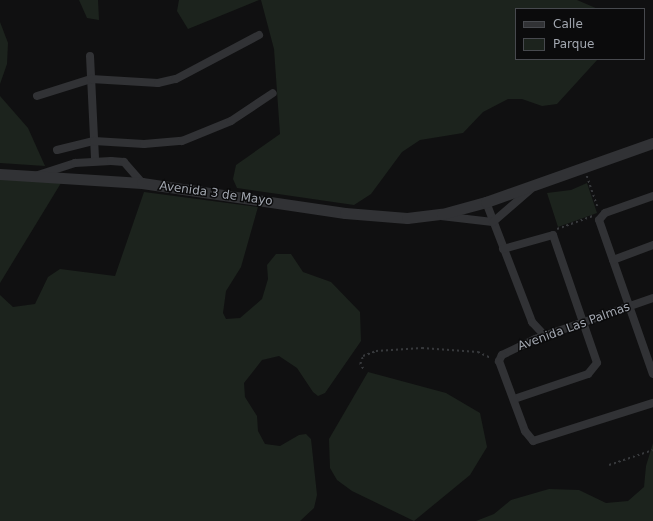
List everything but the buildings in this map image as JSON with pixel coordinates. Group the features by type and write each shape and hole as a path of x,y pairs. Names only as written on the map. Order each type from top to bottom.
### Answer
{"street":[{"path":"37,96 91,79 158,83 176,79 260,35"},
{"path":"90,56 95,160"},
{"path":"57,150 94,141 144,144 182,141 231,121 273,93"},
{"name":"Avenida 3 de Mayo","path":"0,174 142,183 353,214 392,218 431,216 486,202 653,143"},
{"path":"35,176 95,160 124,162 142,183"},
{"path":"493,222 511,203 542,183"},
{"path":"653,196 600,216 629,307 650,354 653,374"},
{"path":"486,202 532,322 545,336"},
{"path":"431,216 493,222"},
{"path":"503,249 553,235 597,363 594,371 514,399"},
{"path":"613,260 653,245"},
{"name":"Avenida Las Palmas","path":"499,361 502,355 545,336 653,298"},
{"path":"499,361 533,441 653,403"}],"path":[{"path":"553,235 556,229 600,216 583,167"},
{"path":"363,369 360,360 368,353 422,348 478,352 499,361"},
{"path":"609,465 653,450"}],"green space":[{"path":"79,0 98,0 99,20 87,18"},
{"path":"179,0 259,0 188,29 177,11"},
{"path":"261,0 577,0 596,8 515,8 515,60 597,60 557,104 542,106 522,99 508,99 483,112 463,133 420,140 402,152 371,194 354,205 237,188 233,179 236,165 280,134 274,49"},
{"path":"0,22 8,43 7,64 0,84"},
{"path":"0,96 28,128 45,166 0,163"},
{"path":"0,178 61,183 0,283"},
{"path":"587,183 597,213 558,227 547,193 571,190"},
{"path":"144,192 258,207 241,267 226,291 223,313 226,319 240,318 262,299 268,279 267,265 276,254 291,254 303,272 331,282 360,312 361,341 325,393 318,396 313,392 297,368 279,356 262,360 244,383 245,397 257,416 258,431 265,444 280,446 299,435 306,434 311,439 317,495 314,508 300,521 0,521 0,295 13,307 35,304 48,277 60,269 115,276"},
{"path":"368,372 446,393 480,413 487,447 470,475 414,521 352,491 337,480 330,468 329,439"},
{"path":"653,443 653,521 476,521 494,514 511,500 549,489 579,490 606,503 628,501 644,487 646,466"}]}
